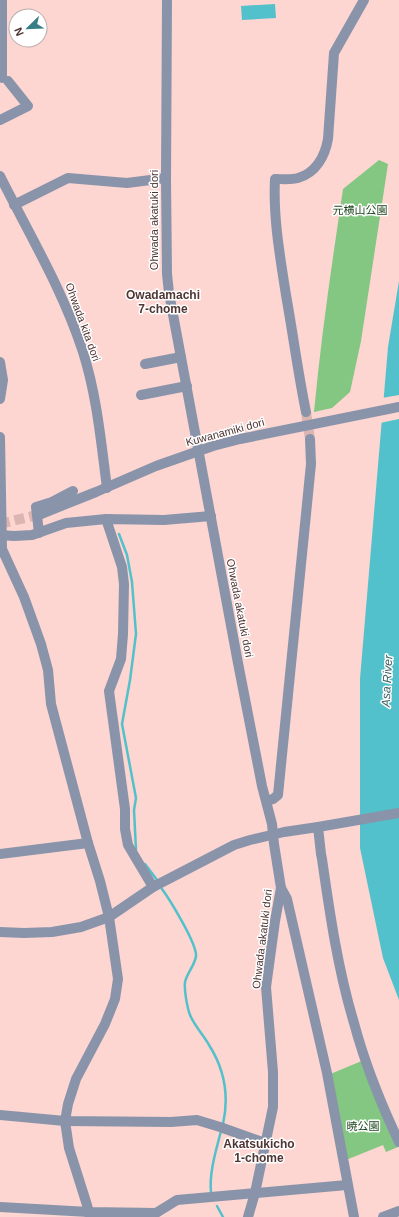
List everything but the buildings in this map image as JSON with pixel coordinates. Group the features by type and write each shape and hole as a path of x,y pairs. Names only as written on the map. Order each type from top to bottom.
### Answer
{"street":[{"path":"0,120 28,106 5,79 2,0"},
{"path":"167,0 175,0"},
{"name":"Ohwada akatuki dori","path":"167,0 166,274 168,293 262,786 267,801 281,888 266,987 273,1072 273,1107 255,1193 248,1217"},
{"path":"306,412 276,231 275,179 298,178 306,175 321,162 328,139 334,53 364,0"},
{"name":"Ohwada kita dori","path":"0,176 56,284 84,354 96,409 107,488"},
{"path":"14,205 68,178 128,183 166,178"},
{"path":"145,364 181,357"},
{"path":"0,362 3,380 0,399"},
{"path":"141,395 186,386"},
{"name":"Kuwanamiki dori","path":"41,514 107,488 156,466 199,450 240,439 399,407"},
{"path":"0,437 2,549 24,597 41,644 48,670 51,704 109,917 118,979 115,1000 106,1024 76,1079 68,1104 65,1121 69,1148 89,1215"},
{"path":"267,801 278,795 310,472 310,438"},
{"path":"39,533 36,507 52,502 73,492"},
{"path":"1,535 24,536 39,533 66,523 106,519 164,520 211,516"},
{"path":"106,519 122,567 124,584 121,659 109,691 125,809 124,829 128,845 153,887"},
{"path":"0,932 52,932 81,927 109,917 153,887 234,844 273,834 399,813"},
{"path":"322,826 321,854 332,927 352,1016 358,1039 374,1082 399,1142"},
{"path":"0,854 88,843"},
{"path":"281,888 287,899 327,1073 354,1217"},
{"path":"0,1115 65,1121 170,1122 197,1120 265,1143"},
{"path":"0,1208 89,1215 156,1213 176,1200 347,1185"},
{"path":"383,1217 399,1211"}],"green space":[{"name":"元横山公園","path":"379,160 388,164 361,341 350,392 332,408 314,412 323,328 343,189"},
{"name":"暁公園","path":"364,1060 398,1147 386,1152 383,1145 346,1160 328,1075"}],"water":[{"path":"275,4 276,18 242,20 241,6"},
{"name":"Asa River","path":"399,281 399,1000 383,958 360,848 360,679 388,347"}],"pier":[{"path":"399,395 399,419 380,423 382,398"}],"waterway":[{"path":"119,534 127,555 132,582 136,634 122,724 136,798 134,810 136,850"},
{"path":"145,864 157,880"},
{"path":"162,889 182,922 195,950 196,956 193,966 187,975 185,982 186,998 192,1019 214,1054 222,1074 226,1104 223,1124"},
{"path":"211,1193 212,1169 221,1131"},
{"path":"217,1206 223,1217"}],"tunnel":[{"path":"306,412 310,439"},
{"path":"0,524 41,514"}],"district":[{"name":"Owadamachi 7-chome","path":"163,302"},
{"name":"Akatsukicho 1-chome","path":"259,1151"}]}
